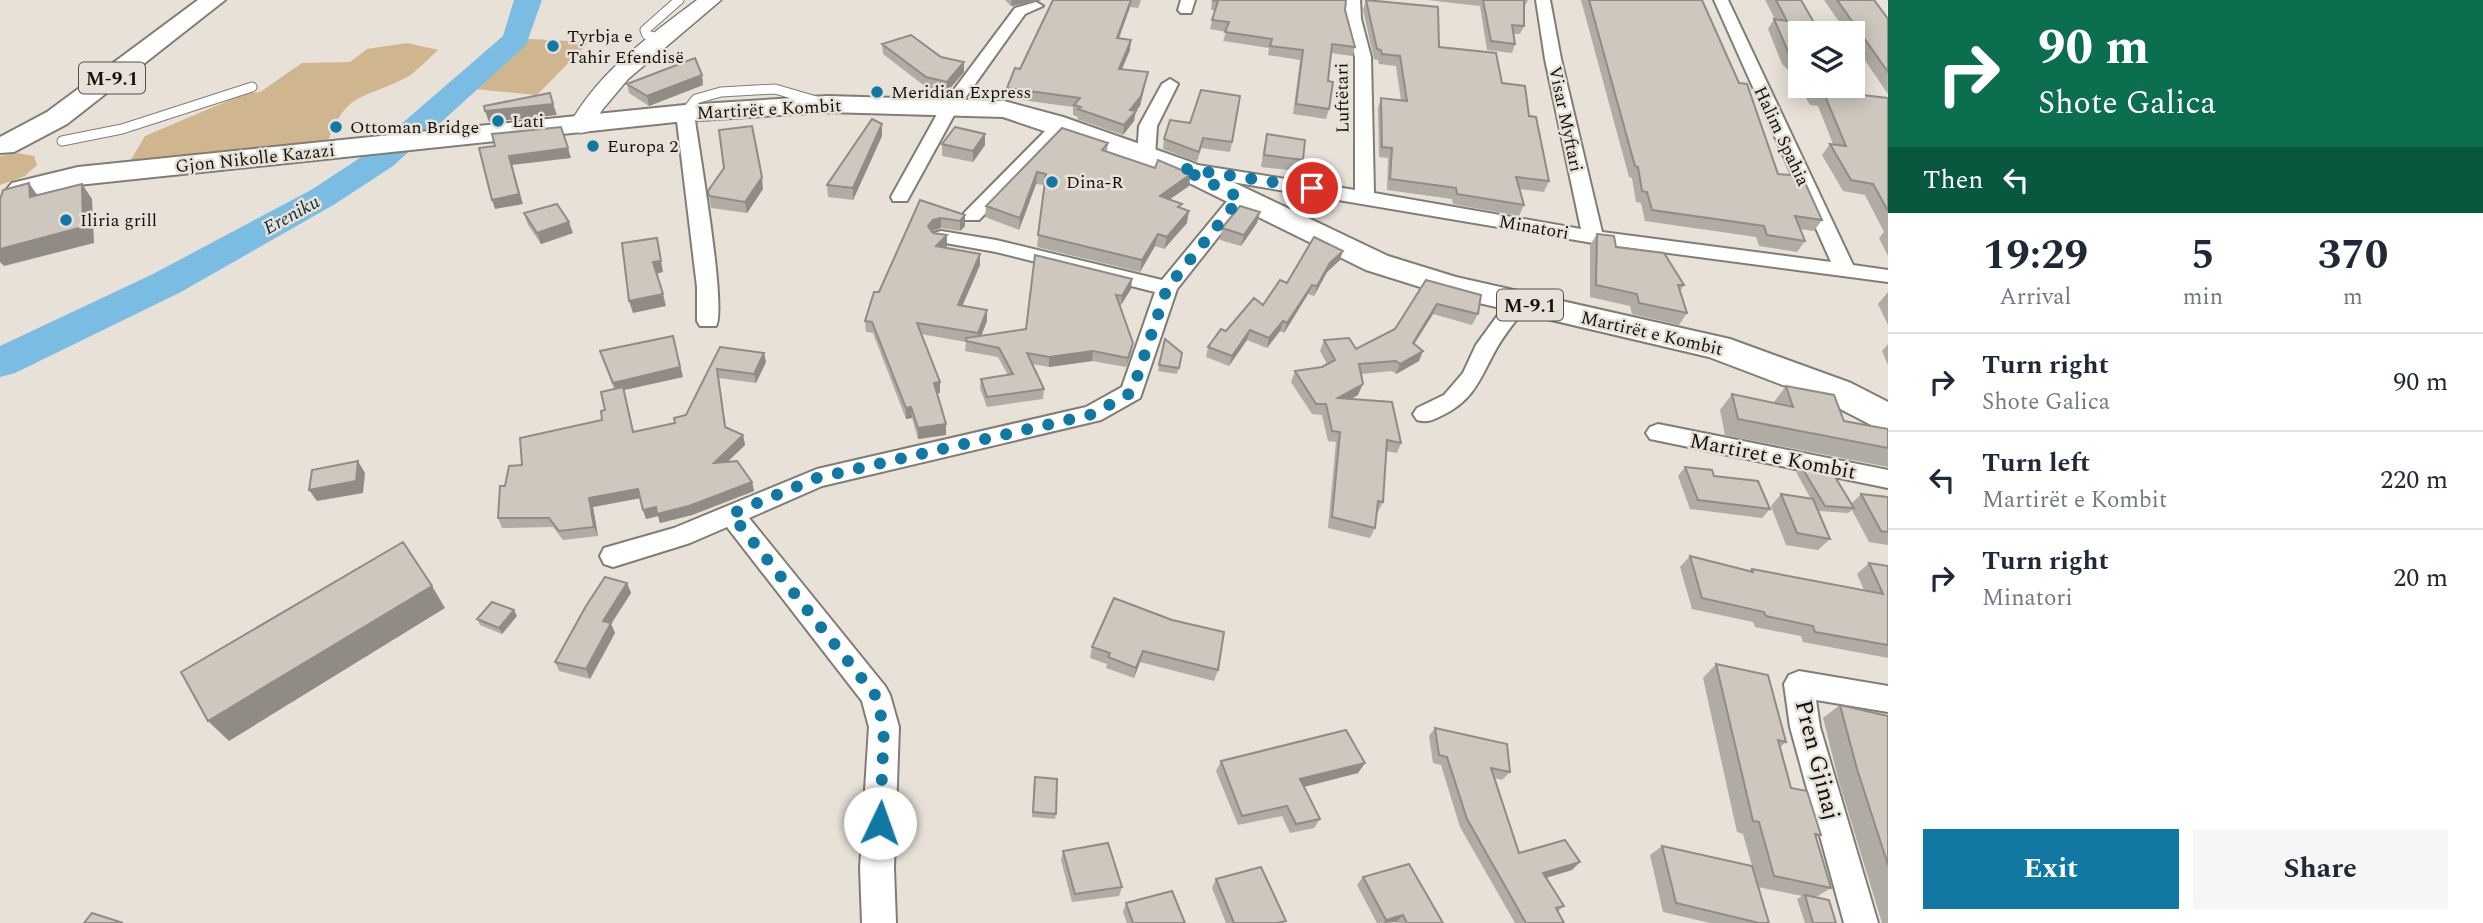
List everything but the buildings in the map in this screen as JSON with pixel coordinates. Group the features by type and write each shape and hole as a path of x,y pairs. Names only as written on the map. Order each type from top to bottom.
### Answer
{"main road":[{"name":"M-9.1","path":"2,147 57,118 213,0"},
{"name":"M-9.1","path":"11,192 53,171 60,161 60,148 82,120 235,0"},
{"path":"581,126 602,91 710,0"},
{"name":"Martirët e Kombit","path":"581,126 685,113 827,104 1004,109 1181,168 1377,263 1449,286 1718,347 1838,391 1888,418"},
{"name":"Gjon Nikolle Kazazi","path":"140,170 581,126"},
{"name":"M-9.1","path":"2,147 37,143 60,148 107,167 140,170"},
{"name":"M-9.1","path":"11,192 63,178 140,170"}],"street":[{"name":"Luftëtari","path":"1353,0 1353,19 1363,57 1364,197"},
{"name":"Visar Myftari","path":"1543,0 1593,237"},
{"name":"Halim Spahia","path":"1721,0 1845,271"},
{"path":"900,197 950,107 1020,11 1036,6"},
{"path":"1146,156 1148,126 1170,84"},
{"name":"Martirët e Kombit","path":"685,113 709,321"},
{"path":"972,216 1060,126"},
{"name":"Minatori","path":"1181,168 1593,237 1888,276"},
{"path":"613,556 681,536 817,478 1093,414 1132,392 1167,288 1240,198"},
{"path":"942,237 996,246 1167,288"},
{"path":"1425,414 1452,401 1473,376 1484,350 1518,302"},
{"name":"Martiret e Kombit","path":"1658,433 1888,479"},
{"path":"731,514 875,695 884,727 877,868 879,923"},
{"name":"Pren Gjinaj","path":"1861,923 1805,727 1800,684 1888,699"}],"lane":[{"path":"661,39 647,35 645,30 679,0"},
{"path":"60,148 252,87"}],"shaded area":[{"path":"511,38 589,42 537,95 475,89"},
{"path":"407,43 438,50 409,76 350,104 334,126 327,144 129,163 145,136 244,94 260,92 302,63 350,62 367,49"},
{"path":"18,153 34,156 37,165 25,176 0,185 0,156"}],"waterway":[{"name":"Ereniku","path":"0,363 167,283 323,197 381,159 516,39 528,0"}],"place":[{"name":"Tyrbja e Tahir Efendisë","path":"553,46"},
{"name":"Meridian Express","path":"877,92"},
{"name":"Lati","path":"498,121"},
{"name":"Ottoman Bridge","path":"336,127"},
{"name":"Europa 2","path":"593,146"},
{"name":"Dina-R","path":"1052,182"},
{"name":"Iliria grill","path":"66,220"}],"route":[{"path":"880,823 884,727 875,695 731,514 817,478 1093,414 1132,392 1167,288 1240,198 1181,168 1312,188"}]}
